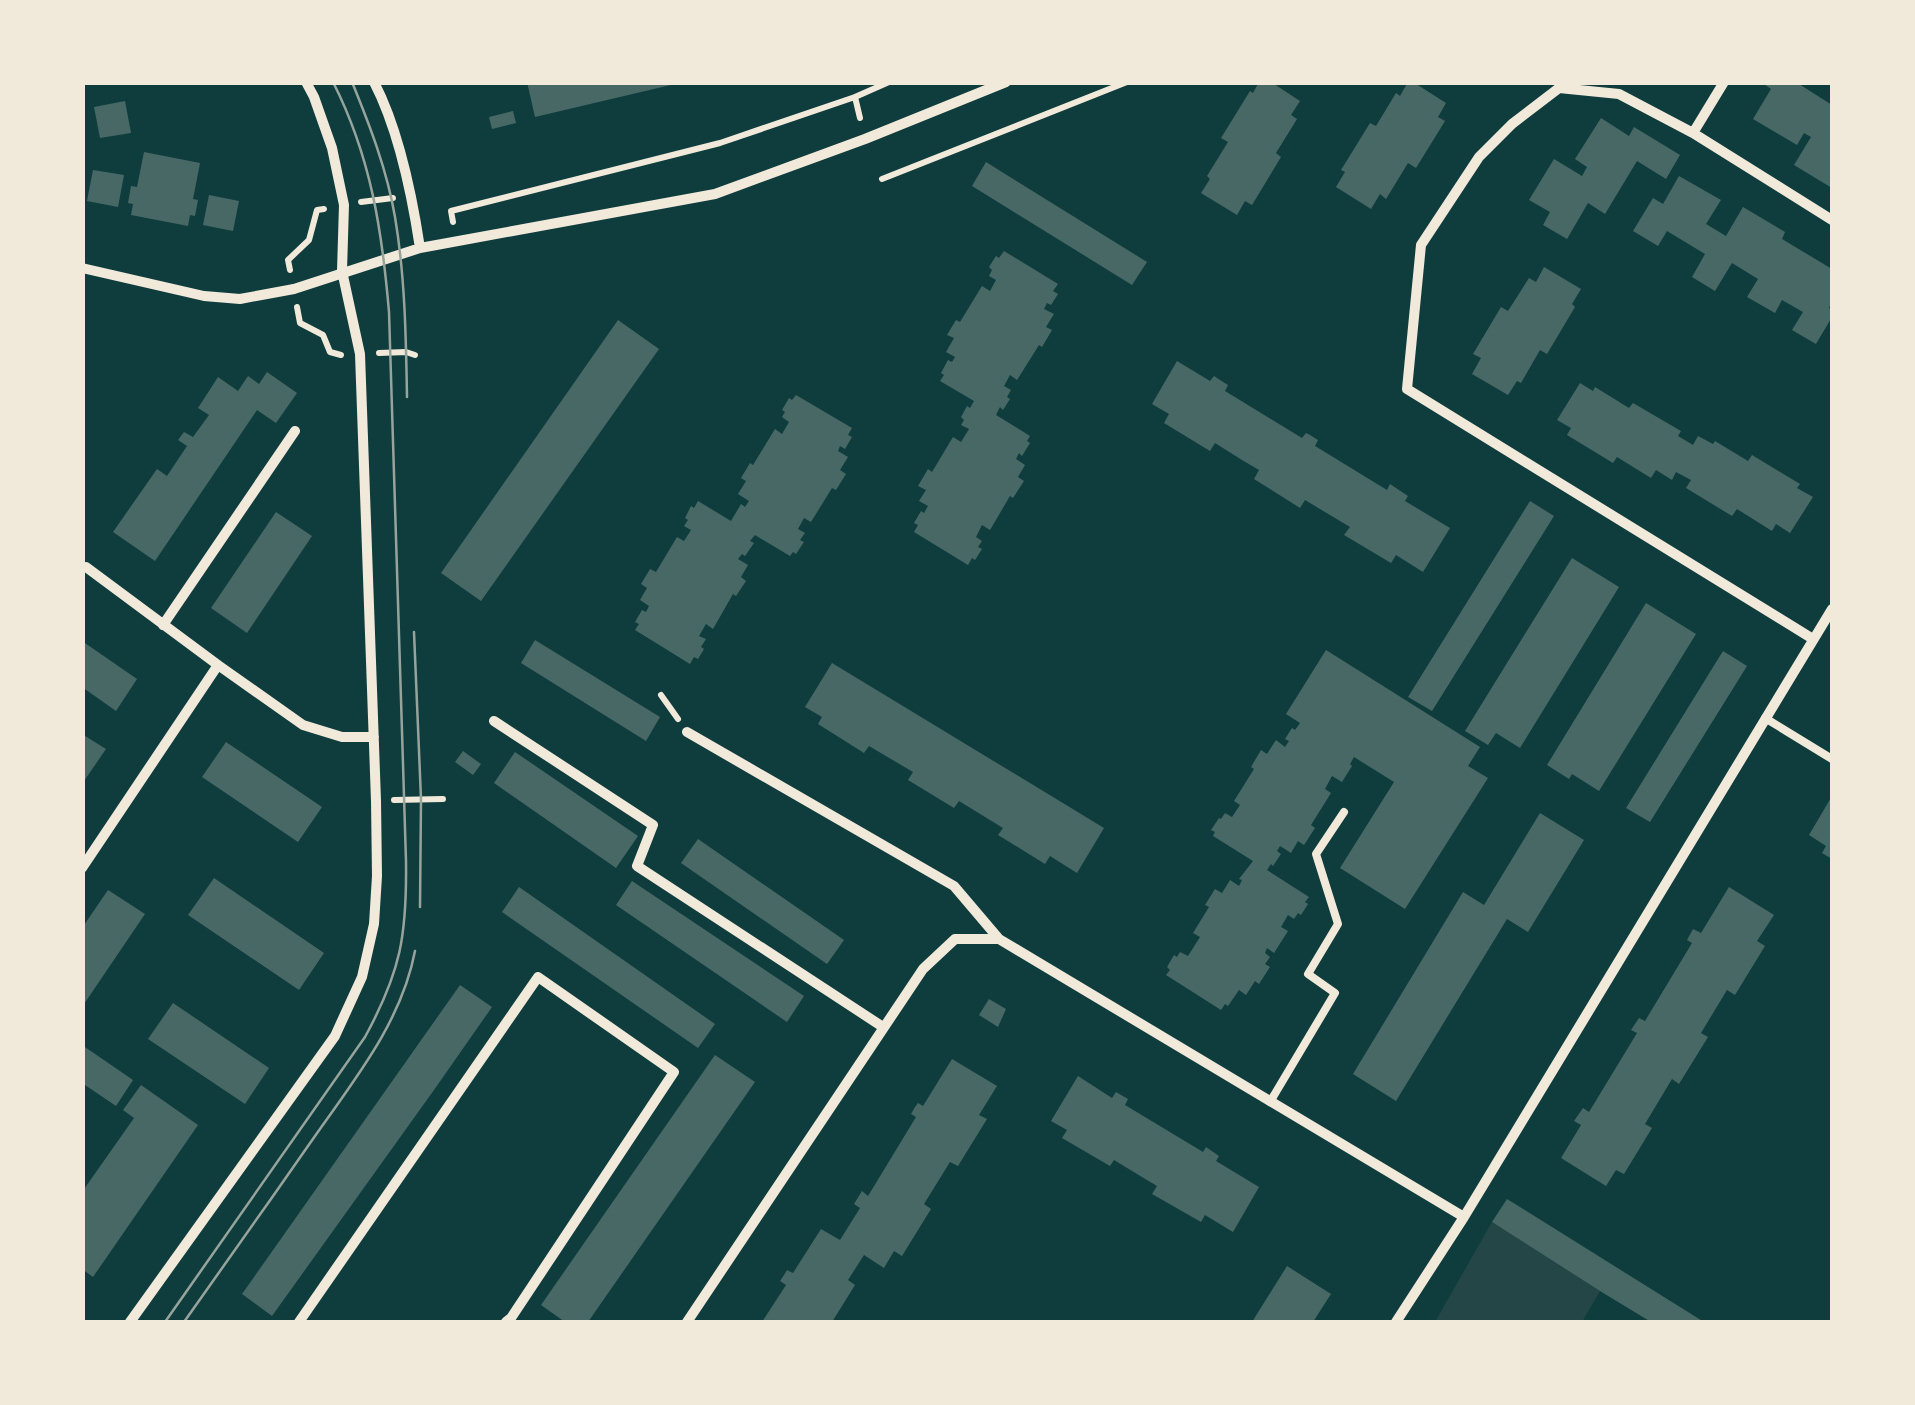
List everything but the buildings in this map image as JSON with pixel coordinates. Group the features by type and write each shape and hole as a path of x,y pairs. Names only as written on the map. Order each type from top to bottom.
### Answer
{"street":[{"path":"130,1322 335,1036 362,977 374,924 374,736 360,354 342,271 344,205 332,148 306,82"},
{"path":"374,82 412,194 420,248"},
{"path":"82,268 204,296 240,300 294,288 420,248 714,194 1006,82"},
{"path":"1693,133 1724,82"},
{"path":"1813,639 1407,389 1421,245 1480,157 1512,124 1559,88 1619,94 1693,133 1832,220"},
{"path":"163,624 295,431"},
{"path":"82,568 86,567 303,725 342,736 374,736"},
{"path":"1396,1322 1464,1217 1832,610"},
{"path":"82,868 218,665"},
{"path":"494,721 653,824 637,866 883,1027"},
{"path":"687,732 954,886 999,940 1464,1217"},
{"path":"688,1322 923,969 955,938 999,940"},
{"path":"299,1322 538,978 674,1072 512,1321"}],"lane":[{"path":"1765,718 1832,760"},
{"path":"1270,1102 1335,993 1308,974 1338,924 1316,854 1344,812"}],"path":[{"path":"451,210 720,143 889,82"},
{"path":"882,178 1127,82"},
{"path":"855,97 866,138"},
{"path":"371,200 395,197"},
{"path":"288,265 288,260 309,240 316,210 332,206"},
{"path":"298,312 300,323 323,334 330,352 342,355"},
{"path":"378,352 415,355"}],"shaded area":[{"path":"1492,1222 1600,1291 1582,1322 1435,1322"}],"tram line":[{"path":"165,1322 365,1037 387,992 403,932 406,861 389,312 373,194 357,138 333,82"},
{"path":"352,82 383,165 395,217 403,284 407,397"},
{"path":"414,632 421,799 420,907"},
{"path":"184,1322 372,1053 398,1004 415,951"}]}
